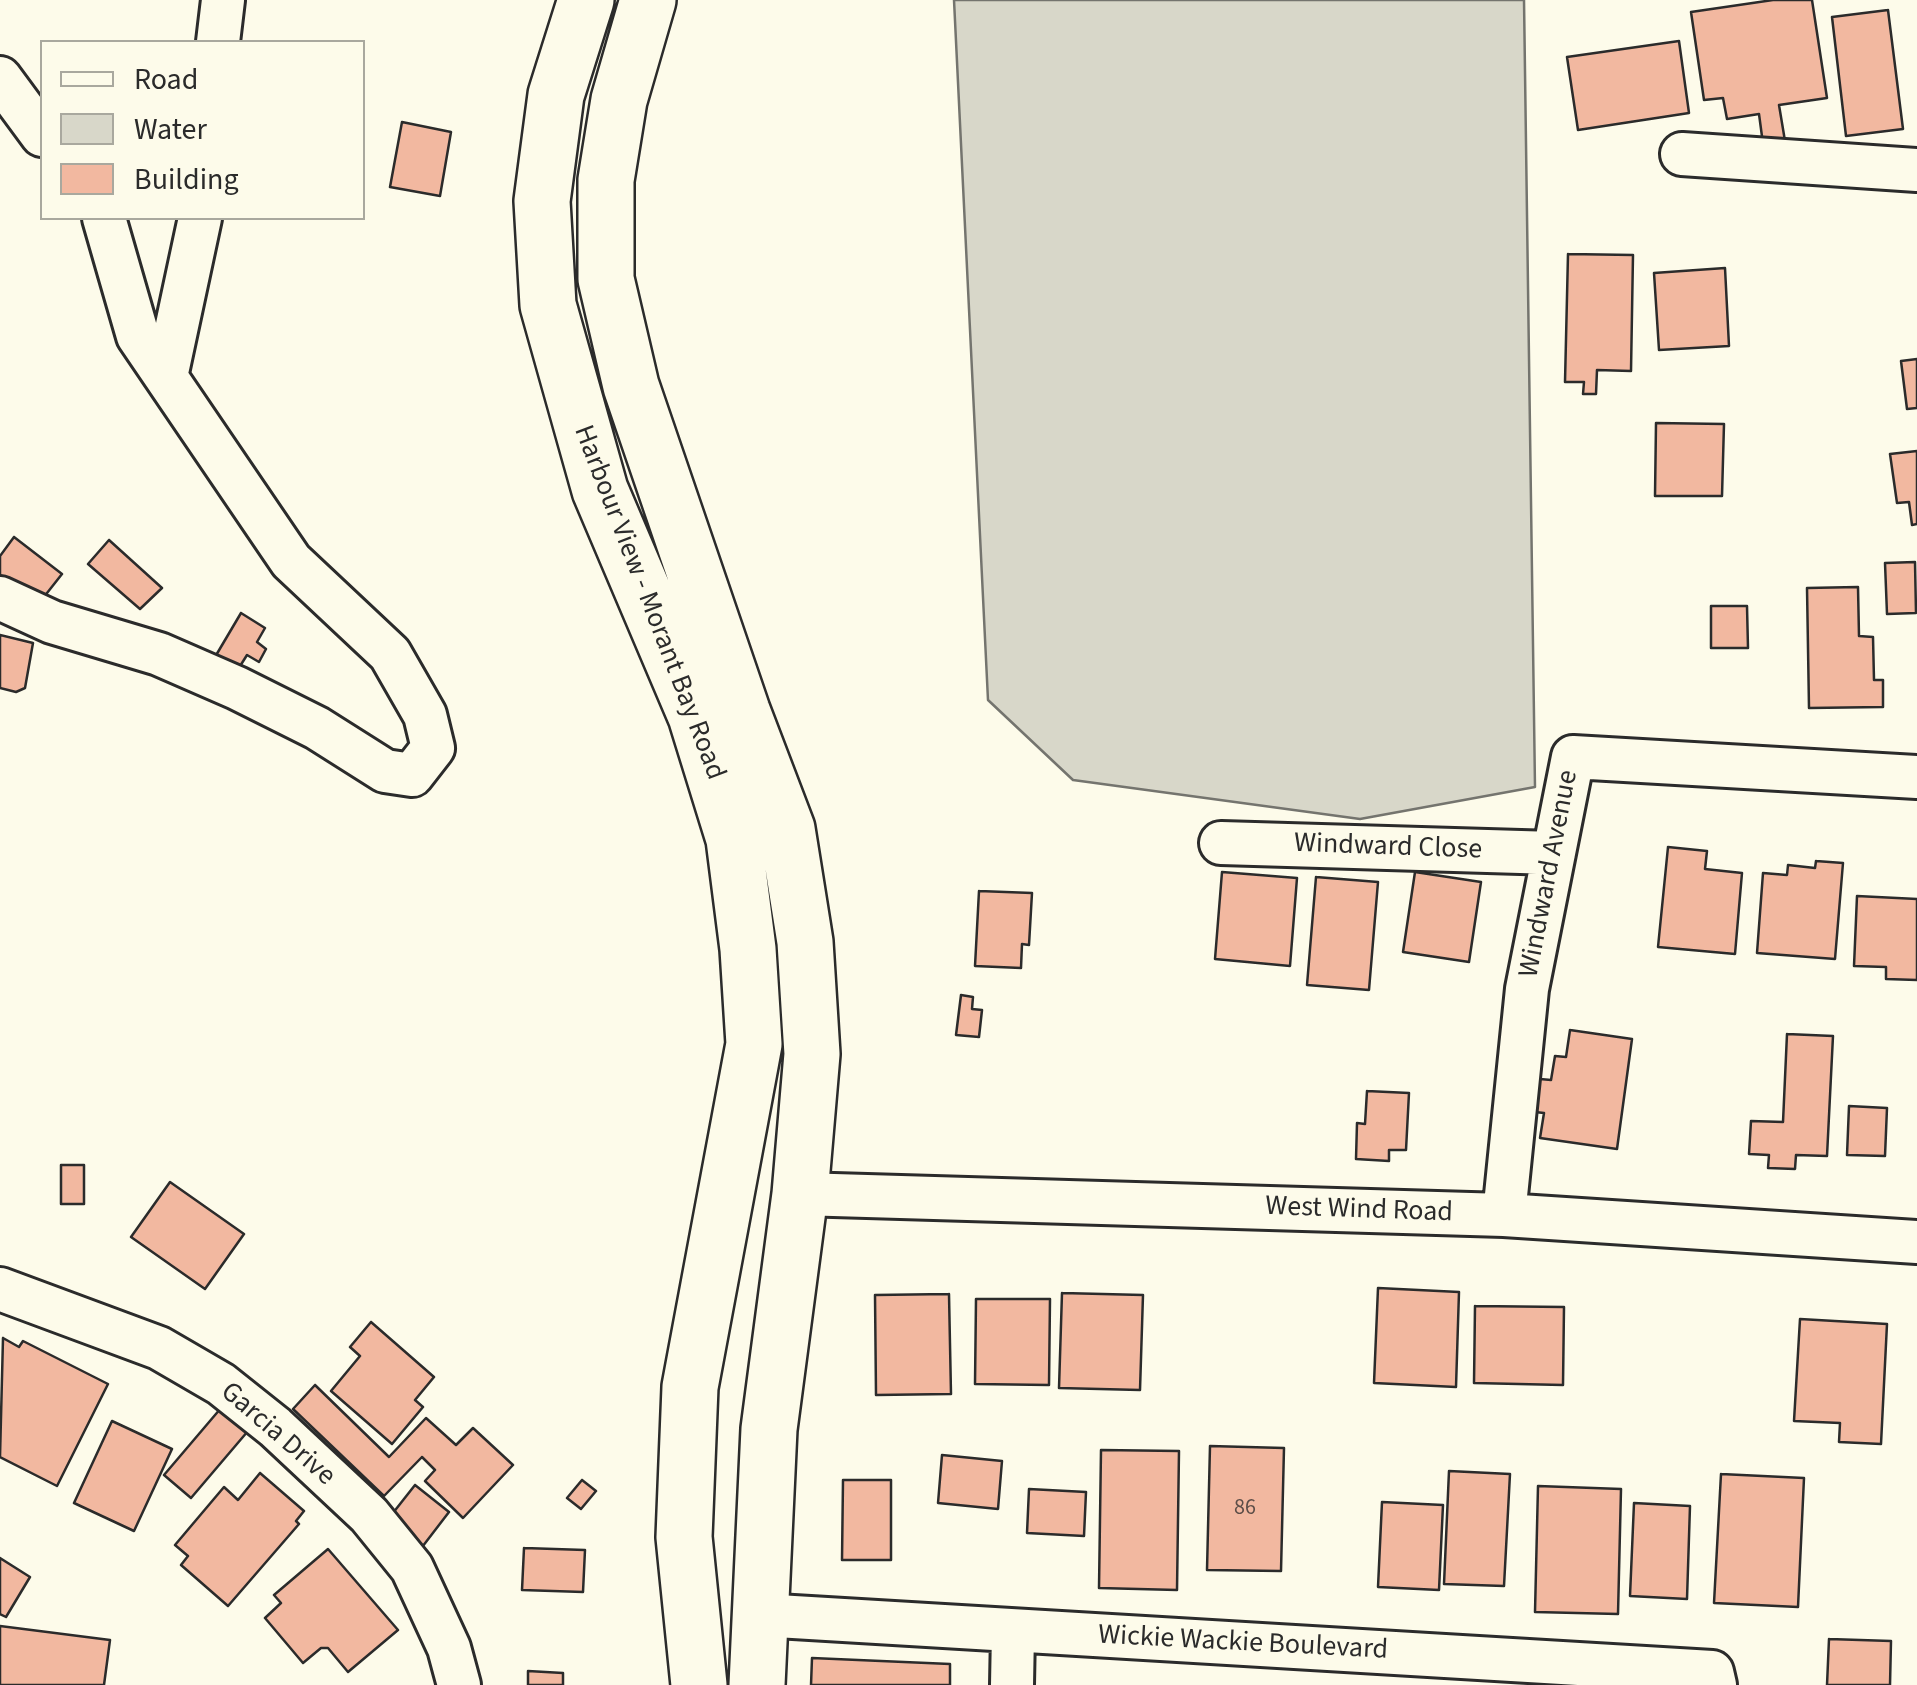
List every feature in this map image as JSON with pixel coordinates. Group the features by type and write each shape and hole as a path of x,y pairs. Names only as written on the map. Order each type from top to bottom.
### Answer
{"highway":[{"name":"Harbour View - Morant Bay Road","path":"586,0 556,95 542,200 548,305 600,490 649,598 707,751 734,839 748,949 754,1044 690,1387 684,1538 699,1685"},
{"name":"Harbour View - Morant Bay Road","path":"648,0 619,100 606,180 606,279 631,386 742,711 788,829 806,942 812,1054 800,1194 769,1428 757,1685"}],"street":[{"path":"218,40 223,0"},
{"path":"0,78 40,132"},
{"path":"1682,154 1917,170"},
{"path":"0,598 52,622 159,654 237,688 318,728 384,771 412,775 433,748 426,714 390,654 291,561 138,336 105,220"},
{"path":"166,377 200,220"},
{"name":"Windward Avenue","path":"1504,1215 1528,989 1573,757 1917,777"},
{"name":"Windward Close","path":"1221,843 1554,853"},
{"name":"West Wind Road","path":"800,1194 1504,1215 1917,1242"},
{"name":"Garcia Drive","path":"0,1289 159,1348 221,1384 275,1427 368,1515 412,1568 449,1648 459,1685"},
{"name":"Wickie Wackie Boulevard","path":"760,1614 1013,1632 1405,1668 1712,1672 1715,1685"},
{"path":"1012,1685 1013,1632"}],"water":[{"path":"954,0 1524,0 1535,787 1360,819 1073,780 988,700"}],"building":[{"path":"1773,0 1812,0 1827,98 1779,105 1785,141 1763,144 1759,114 1727,119 1723,98 1704,100 1691,12"},
{"path":"1888,10 1903,129 1846,136 1832,17"},
{"path":"1679,41 1689,113 1578,130 1567,57"},
{"path":"402,122 451,132 440,196 390,187"},
{"path":"1568,254 1633,255 1631,371 1597,370 1596,394 1583,394 1584,382 1565,382"},
{"path":"1725,268 1729,346 1659,350 1654,273"},
{"path":"1917,359 1917,408 1907,409 1901,361"},
{"path":"1656,423 1724,424 1722,496 1655,496"},
{"path":"1917,451 1917,524 1912,525 1909,502 1897,503 1890,454"},
{"path":"14,537 62,574 36,607 0,579 0,556"},
{"path":"109,540 162,588 140,609 88,564"},
{"path":"1915,562 1916,613 1887,614 1885,563"},
{"path":"1858,587 1859,636 1873,637 1874,680 1883,680 1883,707 1809,708 1807,588"},
{"path":"1711,606 1747,606 1748,648 1711,648"},
{"path":"241,613 265,628 257,642 266,649 259,662 247,655 237,671 215,657"},
{"path":"0,635 33,643 25,688 16,692 0,688"},
{"path":"1668,847 1707,851 1705,869 1742,873 1735,954 1658,947"},
{"path":"1816,861 1843,863 1835,959 1757,953 1763,873 1787,875 1788,865 1815,868"},
{"path":"1222,872 1297,878 1290,966 1215,959"},
{"path":"1415,872 1481,882 1469,962 1403,952"},
{"path":"1316,877 1378,882 1369,990 1307,985"},
{"path":"979,891 1032,893 1029,945 1022,944 1021,968 975,966"},
{"path":"1857,896 1917,899 1917,980 1886,979 1886,967 1854,966"},
{"path":"961,995 973,997 972,1009 982,1010 979,1037 956,1035"},
{"path":"1570,1030 1632,1039 1617,1149 1540,1138 1544,1113 1535,1112 1540,1079 1551,1080 1555,1056 1566,1057"},
{"path":"1787,1034 1833,1036 1827,1156 1796,1155 1795,1169 1768,1168 1769,1155 1749,1154 1751,1121 1783,1122"},
{"path":"1367,1091 1409,1093 1406,1150 1389,1150 1389,1161 1356,1159 1357,1123 1365,1124"},
{"path":"1849,1106 1887,1108 1885,1156 1847,1155"},
{"path":"61,1165 84,1165 84,1204 61,1204"},
{"path":"170,1182 244,1234 205,1289 131,1237"},
{"path":"1378,1288 1459,1292 1456,1387 1374,1383"},
{"path":"1062,1293 1143,1295 1140,1390 1059,1388"},
{"path":"949,1294 951,1394 876,1395 875,1295"},
{"path":"976,1299 1050,1299 1049,1385 975,1384"},
{"path":"1475,1306 1564,1307 1563,1385 1474,1383"},
{"path":"1800,1319 1887,1324 1881,1444 1839,1442 1840,1423 1794,1421"},
{"path":"371,1322 434,1377 415,1400 423,1407 392,1444 331,1391 360,1356 350,1347"},
{"path":"3,1338 19,1347 23,1341 108,1384 57,1486 0,1457"},
{"path":"315,1385 389,1457 426,1418 456,1445 473,1428 513,1465 463,1518 425,1481 435,1470 422,1457 384,1496 293,1409"},
{"path":"221,1408 248,1431 191,1498 164,1475"},
{"path":"112,1421 172,1449 134,1531 74,1503"},
{"path":"1210,1446 1284,1448 1281,1571 1207,1570"},
{"path":"1101,1450 1179,1451 1177,1590 1099,1588"},
{"path":"942,1455 1002,1461 998,1509 938,1503"},
{"path":"1449,1471 1510,1474 1504,1586 1444,1584"},
{"path":"260,1473 304,1511 296,1521 299,1524 228,1606 181,1565 188,1556 175,1545 224,1487 238,1500"},
{"path":"1721,1474 1804,1478 1798,1607 1714,1603"},
{"path":"582,1480 596,1491 581,1509 567,1498"},
{"path":"843,1480 891,1480 891,1560 842,1560"},
{"path":"415,1485 449,1512 416,1555 389,1518"},
{"path":"1538,1486 1621,1489 1618,1614 1535,1612"},
{"path":"1029,1489 1086,1492 1084,1536 1027,1533"},
{"path":"1382,1502 1443,1505 1439,1590 1378,1587"},
{"path":"1634,1503 1690,1506 1687,1599 1630,1596"},
{"path":"524,1548 585,1550 583,1592 522,1590"},
{"path":"328,1549 398,1630 348,1672 328,1648 321,1648 303,1663 265,1618 281,1603 274,1595"},
{"path":"0,1558 30,1577 6,1617 0,1614"},
{"path":"0,1626 110,1640 104,1685 0,1685"},
{"path":"1829,1639 1891,1641 1890,1685 1827,1685"},
{"path":"812,1658 950,1664 950,1685 811,1685"},
{"path":"528,1671 563,1673 563,1685 528,1685"}]}
